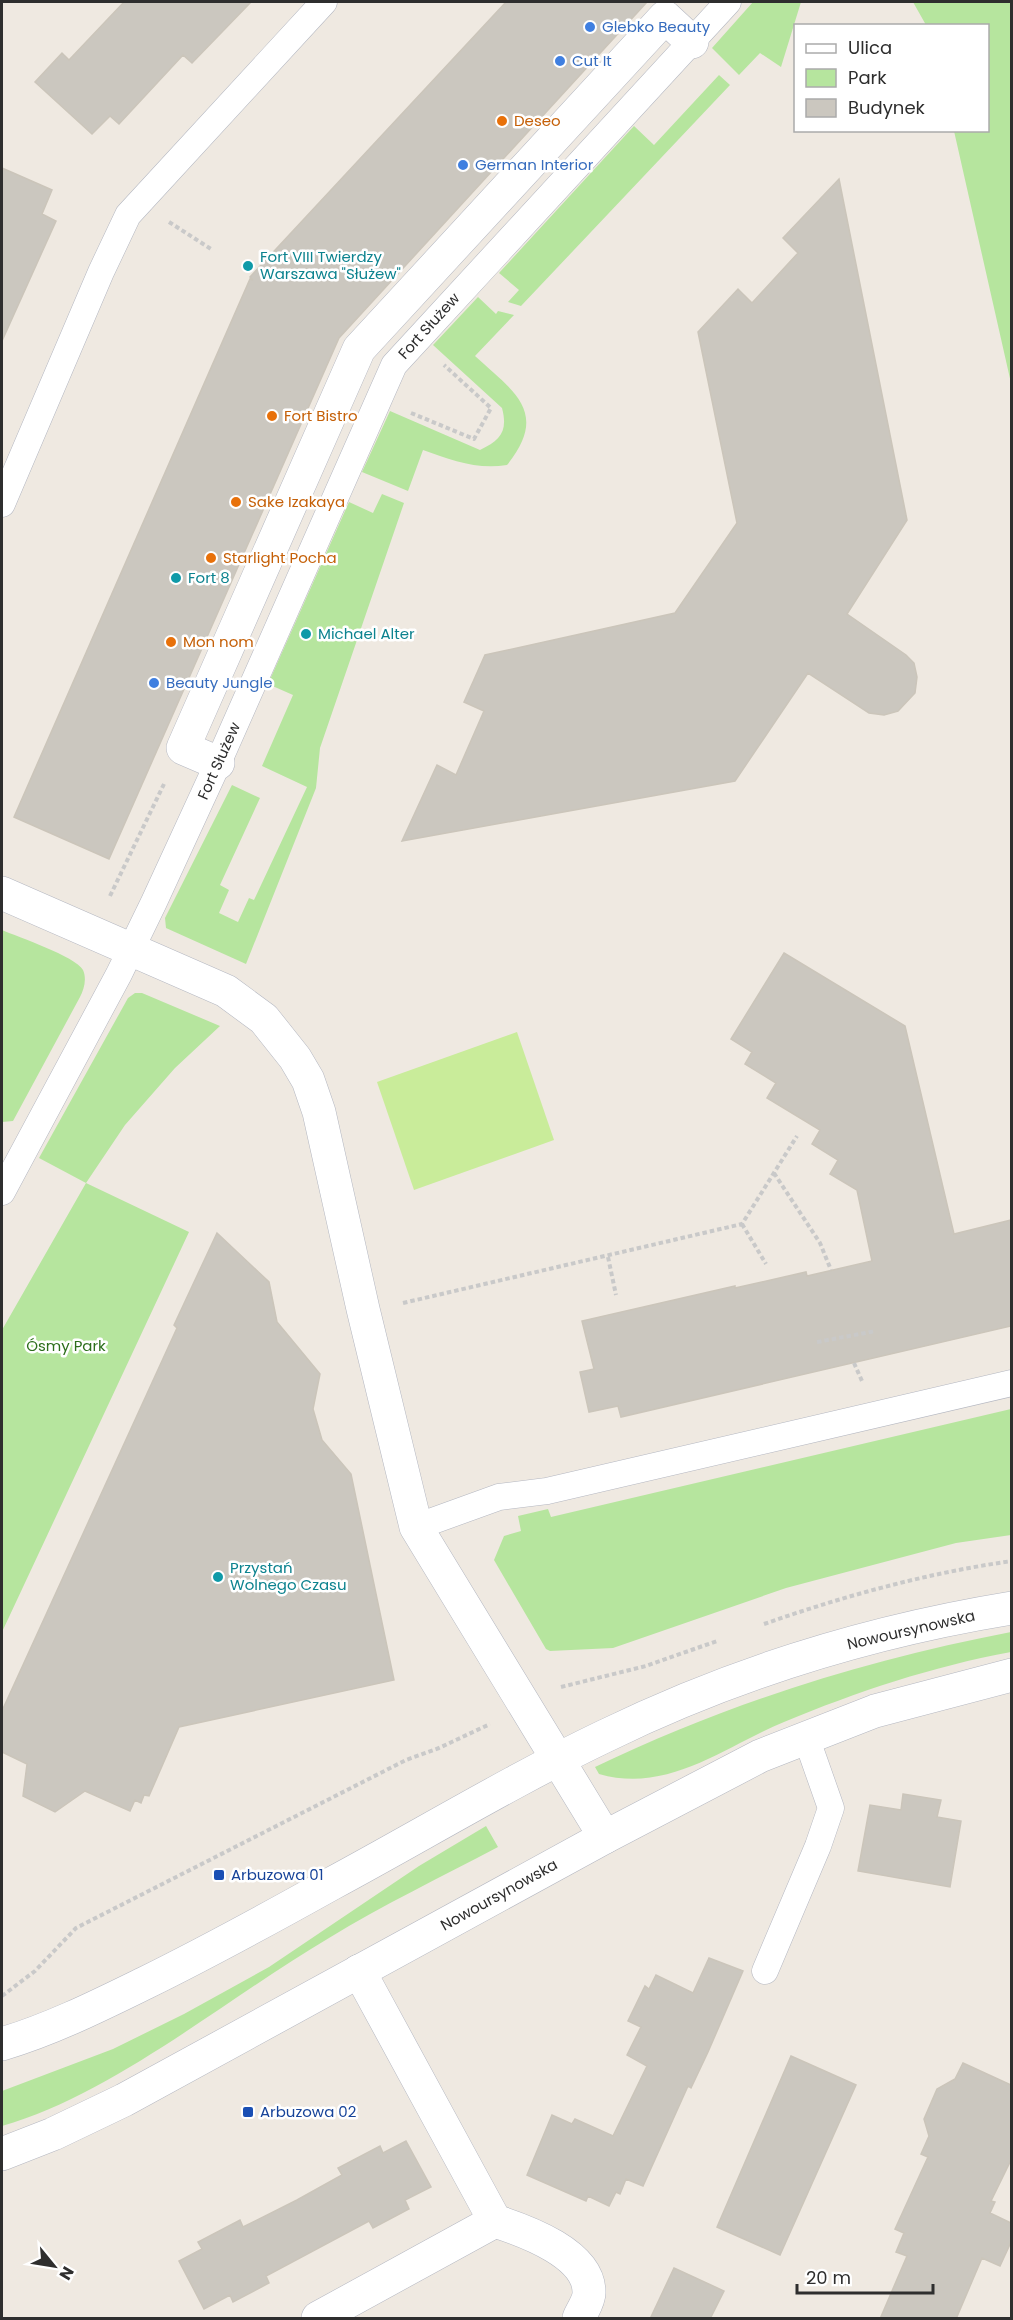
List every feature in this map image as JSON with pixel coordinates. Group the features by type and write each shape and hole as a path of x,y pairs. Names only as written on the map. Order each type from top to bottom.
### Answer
{"street":[{"path":"218,763 183,748 359,349 665,17 692,42"},
{"path":"2,894 226,991 246,1004 279,1036 308,1080 319,1112 363,1309 416,1527 605,1837"},
{"name":"Nowoursynowska","path":"2,2044 82,2014 172,1970 557,1759 653,1714 782,1664 914,1627 1011,1608"},
{"name":"Nowoursynowska","path":"2,2154 52,2134 124,2100 707,1783 806,1737 876,1711 1011,1675"},
{"path":"359,1971 495,2221 535,2236 578,2263 586,2275 589,2295 579,2319"},
{"path":"318,2319 495,2221"}],"lane":[{"path":"2,504 101,272 128,215 324,2"},
{"name":"Fort Służew","path":"2,1192 131,949 218,763 394,365 728,2"},
{"path":"416,1527 499,1497 547,1491 1011,1383"},
{"path":"765,1971 818,1846 831,1808 806,1737"}],"path":[{"path":"168,221 211,249"},
{"path":"379,399 474,439 490,408 417,340"},
{"path":"109,898 183,748"},
{"path":"399,1304 742,1224 797,1136"},
{"path":"774,1173 820,1243 831,1270"},
{"path":"742,1224 766,1264"},
{"path":"608,1257 616,1295"},
{"path":"817,1342 876,1331"},
{"path":"854,1363 866,1390"},
{"path":"2,1996 35,1971 76,1928 406,1760 472,1734 496,1720"}],"green space":[{"path":"753,2 801,2 781,67 760,53 739,75 712,48"},
{"path":"913,2 1011,2 1011,383 954,132 989,132 989,24 925,24"},
{"path":"719,75 730,85 521,306 508,302 519,290 499,273 634,126 654,145"},
{"path":"478,297 496,314 498,311 514,315 475,356 502,380 521,404 526,416 525,431 520,447 507,465 496,466 464,463 423,450 408,491 362,472 390,411 480,450 501,434 504,423 502,408 433,345"},
{"path":"382,494 404,503 320,748 316,788 246,964 166,928 165,918 232,785 260,798 220,885 229,890 219,913 238,922 249,898 254,900 307,787 262,766 293,695 268,684 349,502 373,513"},
{"path":"2,930 46,947 69,959 83,970 85,980 80,997 13,1121 2,1122"},
{"path":"135,993 142,993 220,1026 175,1068 125,1125 86,1183 39,1158 128,998"},
{"path":"517,1032 554,1140 414,1190 377,1082"},
{"name":"Ósmy Park","path":"86,1183 189,1232 2,1632 2,1330"},
{"path":"1011,1409 1011,1535 956,1543 786,1588 613,1648 550,1651 546,1649 494,1560 504,1536 521,1531 518,1516 548,1509 551,1517"},
{"path":"1011,1632 1011,1652 924,1672 839,1700 784,1722 695,1765 672,1773 649,1778 624,1779 599,1774 595,1767 696,1723 798,1686 904,1656"},
{"path":"486,1826 498,1847 349,1926 128,2068 86,2092 44,2111 2,2126 2,2091 113,2049 184,2014 269,1967 419,1866"}],"building":[{"path":"124,2 251,2 192,63 183,55 119,124 110,116 92,134 35,82 62,53 69,60"},
{"name":"Fort 8","path":"506,2 647,2 339,338 109,859 14,817 250,279 253,280 250,277"},
{"path":"2,168 52,190 42,214 56,221 2,341"},
{"path":"839,179 907,520 847,614 914,663 917,677 915,693 898,711 884,715 869,713 808,673 735,781 402,841 437,765 456,775 484,711 464,702 485,655 675,613 737,523 698,332 738,289 752,303 798,253 783,238"},
{"path":"784,953 905,1026 954,1234 1011,1220 1011,1326 621,1417 618,1406 589,1412 580,1372 594,1369 582,1321 735,1286 735,1288 806,1272 807,1276 872,1261 857,1190 830,1174 838,1160 812,1144 820,1130 767,1098 776,1083 745,1064 752,1052 731,1039"},
{"name":"Przystań Wolnego Czasu","path":"217,1233 269,1282 277,1322 320,1374 313,1409 322,1440 351,1474 394,1680 179,1727 149,1796 144,1795 141,1803 135,1800 130,1811 85,1791 55,1812 23,1796 27,1764 2,1752 2,1711 177,1328 174,1325"},
{"path":"903,1794 941,1800 937,1817 961,1821 950,1887 858,1871 870,1805 901,1810"},
{"path":"709,1958 743,1971 708,2052 691,2088 688,2086 643,2186 626,2179 620,2194 616,2192 609,2206 588,2196 586,2201 527,2175 552,2115 572,2124 575,2119 613,2136 647,2066 627,2055 641,2027 628,2021 645,1986 649,1989 656,1975 693,1993"},
{"path":"791,2056 856,2085 780,2255 717,2227"},
{"path":"963,2063 1011,2085 1011,2160 991,2201 995,2202 990,2213 1011,2223 1011,2242 1000,2266 982,2258 956,2319 880,2319 907,2256 896,2252 904,2233 895,2229 928,2157 921,2154 929,2136 924,2119 937,2089 955,2079"},
{"path":"406,2141 431,2187 405,2200 409,2209 373,2228 369,2221 266,2276 269,2283 233,2302 230,2295 204,2309 179,2261 202,2249 198,2242 240,2220 243,2227 297,2200 342,2175 338,2168 380,2146 383,2153"},
{"path":"674,2268 724,2291 710,2319 650,2319"}],"place":[{"name":"Glebko Beauty","path":"590,27"},
{"name":"Cut It","path":"560,61"},
{"name":"Deseo","path":"502,121"},
{"name":"German Interior","path":"463,165"},
{"name":"Fort VIII Twierdzy Warszawa \"Służew\"","path":"248,266"},
{"name":"Fort Bistro","path":"272,416"},
{"name":"Sake Izakaya","path":"236,502"},
{"name":"Starlight Pocha","path":"211,558"},
{"name":"Fort 8","path":"176,578"},
{"name":"Michael Alter","path":"306,634"},
{"name":"Mon nom","path":"171,642"},
{"name":"Beauty Jungle","path":"154,683"},
{"name":"Przystań Wolnego Czasu","path":"218,1577"},
{"name":"Arbuzowa 01","path":"219,1875"},
{"name":"Arbuzowa 02","path":"248,2112"}]}
